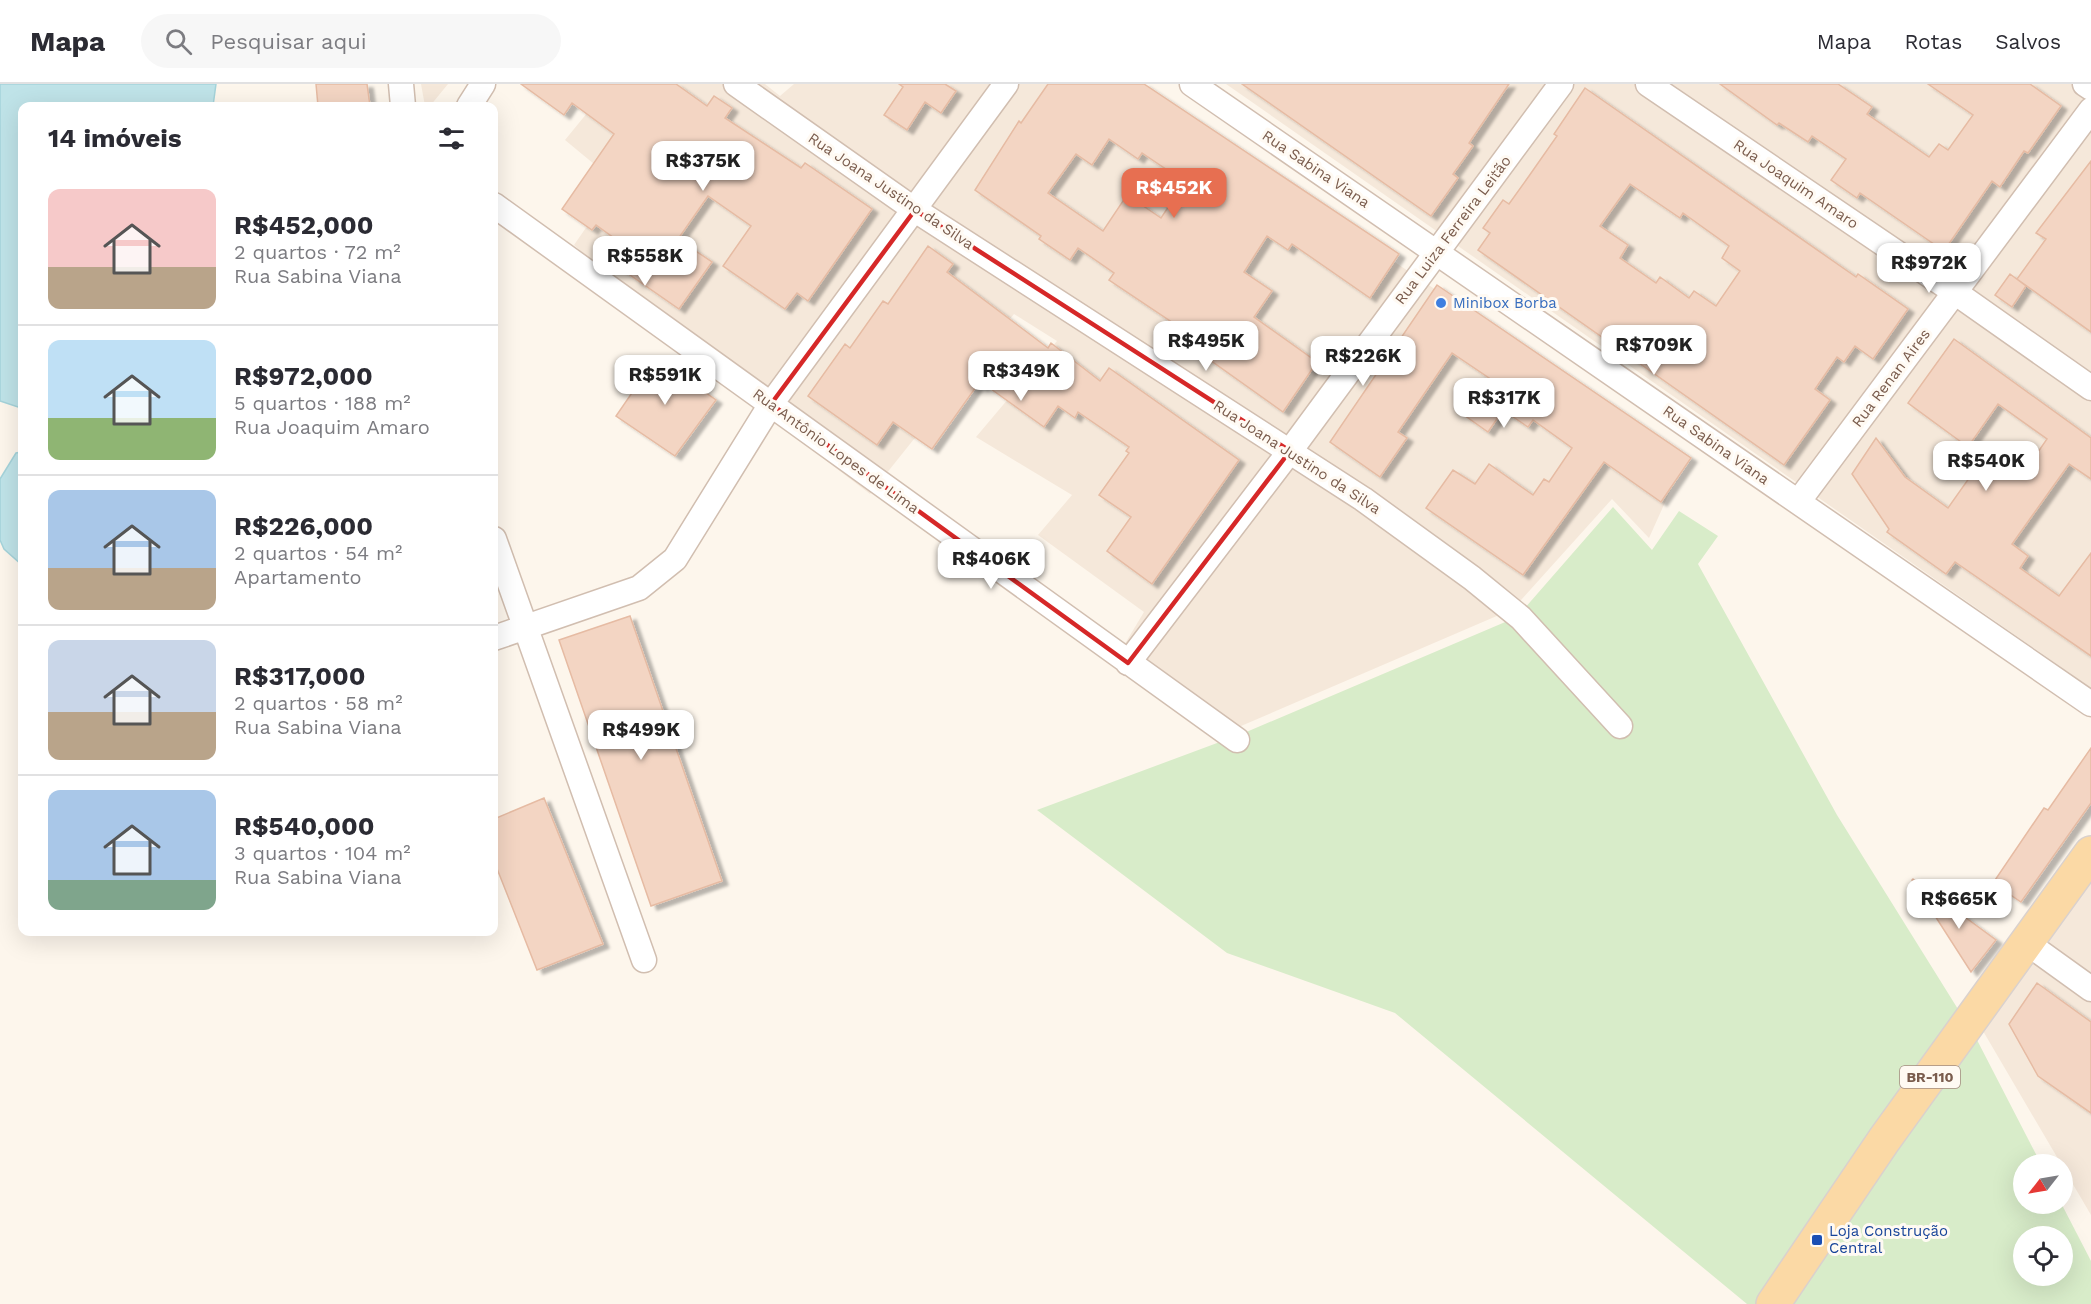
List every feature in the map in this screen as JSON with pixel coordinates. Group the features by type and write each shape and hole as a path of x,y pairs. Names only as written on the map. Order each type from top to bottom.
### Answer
{"main road":[{"name":"BR-110","path":"1773,1304 1884,1140 2091,853"}],"street":[{"path":"401,84 403,102"},
{"path":"472,102 483,84"},
{"name":"Rua Joana Justino da Silva","path":"736,84 915,210 1363,499 1472,578 1521,618 1620,726"},
{"path":"498,637 639,588 675,559 771,404 1006,84"},
{"name":"Rua Sabina Viana","path":"1192,84 2091,704"},
{"name":"Rua Luiza Ferreira Leitão","path":"1128,663 1290,451 1561,84"},
{"name":"Rua Joaquim Amaro","path":"1648,84 1956,292 2091,388"},
{"path":"2085,84 2091,88"},
{"name":"Rua Renan Aires","path":"1798,502 2091,110"},
{"name":"Rua Antônio Lopes de Lima","path":"498,208 1237,740"},
{"path":"498,550 644,960"},
{"path":"2027,943 2091,989"}],"highlighted area":[{"path":"915,210 1290,451 1128,663 771,404"}],"shaded area":[{"path":"421,84 448,84 433,102 424,102"},
{"path":"586,84 765,84 780,96 794,84 1131,84 1685,458 1649,538 1612,499 1513,609 1234,729 1123,647 1144,612 1038,535 1072,495 976,437 1057,341 1014,314 870,494 753,405 574,245 617,183 565,140 601,96"},
{"path":"1226,84 2091,84 2091,688"},
{"path":"2091,881 2091,1215 2073,1184 2073,1154 2055,1154 1983,1031"}],"green space":[{"path":"1613,507 1652,550 1679,511 1718,536 1698,564 1837,815 1976,1038 2036,1154 2013,1154 2013,1214 2067,1214 2073,1226 2013,1226 2013,1286 2073,1286 2073,1226 2091,1261 2091,1304 1747,1304 1395,1013 1227,953 1037,810 1244,733 1517,617"}],"water":[{"path":"0,84 216,84 214,102 18,102 18,407 0,401"},
{"path":"18,453 18,561 4,549 0,540 0,479"}],"building":[{"path":"316,84 367,84 369,102 318,102"},
{"path":"521,84 676,84 707,106 714,96 732,108 725,118 801,168 805,163 872,209 808,301 797,293 785,309 723,266 751,226 708,196 678,239 712,262 679,309 620,268 632,251 596,225 592,230 562,209 614,134 572,103 564,115"},
{"path":"899,84 945,84 956,91 941,113 925,102 907,130 884,115 903,87"},
{"path":"1048,84 1144,84 1399,254 1370,298 1292,244 1288,250 1267,236 1244,272 1272,291 1254,317 1317,362 1283,412 1203,355 1209,347 1109,280 1114,273 1078,248 1070,260 1039,239 1041,236 975,190 1019,121 1021,123","holes":["1109,139 1138,159 1142,153 1185,182 1161,218 1127,195 1103,231 1048,193 1076,154 1092,165"]},
{"path":"1242,84 1509,84 1469,143 1473,146 1453,174 1458,178 1431,216"},
{"path":"1720,84 1838,84 1872,107 1867,114 1929,157 1939,144 1948,150 1973,115 1928,84 2030,84 2061,106 2028,153 2024,151 2000,187 1992,181 1944,251 1860,193 1857,198 1831,180 1846,159 1812,136 1808,142 1779,123 1777,125"},
{"path":"1585,88 1856,277 1858,274 1908,309 1873,359 1855,346 1844,362 1837,357 1815,389 1830,400 1784,465 1478,250 1490,233 1483,228 1503,200 1509,204 1557,136 1554,134","holes":["1630,184 1680,218 1683,213 1729,246 1722,258 1740,271 1716,306 1694,291 1689,298 1660,277 1656,283 1620,258 1628,245 1600,226"]},
{"path":"2091,161 2091,332 2017,279 2046,239 2036,233"},
{"path":"928,246 953,264 947,272 1048,348 1051,343 1100,381 1109,368 1239,460 1152,584 1107,551 1131,517 1099,495 1129,453 1126,451 1129,447 1078,412 1075,418 1058,406 1044,427 984,384 982,387 978,384 932,449 893,422 877,445 808,396 845,344 850,348 883,301 888,304"},
{"path":"2010,274 2026,286 2012,307 1995,295"},
{"path":"1437,285 1691,458 1661,502 1604,462 1523,575 1426,508 1453,470 1475,484 1489,464 1533,495 1544,479 1549,482 1572,448 1533,420 1528,427 1503,410 1488,432 1464,415 1489,378 1452,353 1398,432 1407,438 1380,477 1330,442"},
{"path":"1954,339 2091,438 2091,479 2069,464 2012,544 2028,556 2020,568 2059,596 2091,553 2091,656 1955,562 1946,574 1887,532 1889,529 1852,474 1876,438 1905,477 1948,508 1984,457 2013,478 2020,468 2025,471 2047,439 1998,404 1968,447 1908,403"},
{"path":"653,356 716,400 675,456 616,416 634,390 631,388"},
{"path":"630,616 722,881 651,906 559,640"},
{"path":"2091,748 2091,803 2021,902 1993,883 2044,808 2048,810"},
{"path":"544,798 603,944 537,970 498,871 498,817"},
{"path":"1912,880 1996,940 1971,972"},
{"path":"2037,983 2091,1022 2091,1113 2038,1076 2009,1024"}],"place":[{"name":"Minibox Borba","path":"1441,303"},
{"name":"Loja Construção Central","path":"1817,1240"}]}
